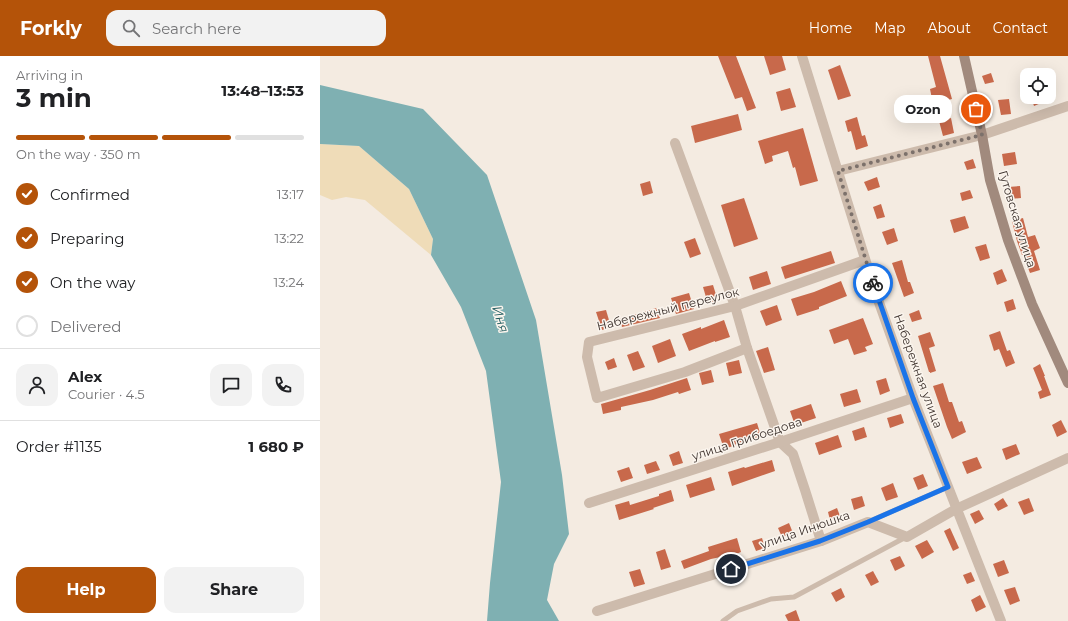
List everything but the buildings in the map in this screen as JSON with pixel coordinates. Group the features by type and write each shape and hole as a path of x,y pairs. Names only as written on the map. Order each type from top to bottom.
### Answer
{"street":[{"name":"Набережная улица","path":"802,56 876,294 913,398 1001,621"},
{"name":"Гутовская улица","path":"964,56 982,135 990,180 1008,240 1032,304 1068,383"},
{"path":"838,171 982,135 1068,106"},
{"path":"675,143 735,306 747,348 780,442 793,454 820,541"},
{"name":"Набережный переулок","path":"747,348 685,372 597,398 587,357 589,342 735,306 865,260"},
{"name":"улица Грибоедова","path":"589,503 913,398"},
{"path":"907,537 956,509 1068,458"},
{"name":"улица Инюшка","path":"597,612 820,541 868,522 907,537"}],"lane":[{"path":"868,522 948,487"},
{"path":"723,621 737,611 771,599 794,597 907,537"}],"sand":[{"path":"320,144 359,146 409,189 433,239 431,255 365,200 346,197 332,200 320,195"}],"water":[{"name":"Иня","path":"320,85 423,109 487,175 536,320 562,475 569,534 554,564 547,600 559,621 487,621 501,482 486,371 461,307 431,255 433,239 409,189 359,146 320,144"}],"way so far":[{"path":"873,283 838,171 982,135 976,109"}],"place":[{"name":"Ozon","path":"976,109"}],"route":[{"path":"731,569 820,541 948,487 913,398 873,283"}]}
